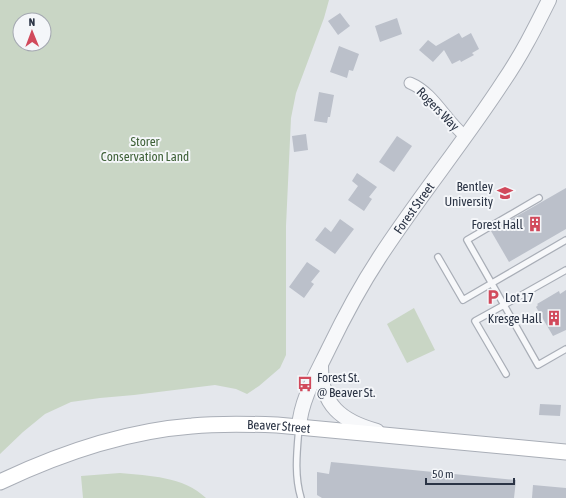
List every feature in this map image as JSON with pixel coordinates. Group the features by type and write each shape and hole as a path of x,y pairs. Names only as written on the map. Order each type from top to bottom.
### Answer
{"main road":[{"name":"Beaver Street","path":"0,482 74,452 122,438 155,431 221,424 257,424 299,427 566,452"}],"street":[{"name":"Forest Street","path":"299,427 303,405 321,364 350,306 380,257 466,136 512,68 529,40 549,0"},
{"name":"Rogers Way","path":"410,83 419,87 428,94 453,125 466,136"},
{"path":"321,364 321,377 324,390 331,406 339,414 360,426 407,437"}],"lane":[{"path":"539,198 467,240 538,365 566,349"},
{"path":"438,257 463,300 566,240"},
{"path":"506,374 475,321 566,270"},
{"path":"299,427 297,470 302,498"}],"green space":[{"name":"Storer Conservation Land","path":"0,0 329,0 324,18 296,93 291,118 286,226 286,355 280,368 247,394 236,389 215,385 71,402 45,414 0,454"},
{"path":"414,308 435,350 407,363 387,324"},
{"path":"120,473 154,476 176,481 187,485 206,498 83,498 81,476"}],"building":[{"path":"340,13 350,26 338,35 328,21"},
{"path":"397,18 402,34 380,42 375,26"},
{"path":"459,33 462,38 471,33 479,49 472,53 474,55 461,62 460,60 452,64 444,50 433,62 419,50 428,40 436,46"},
{"path":"339,46 359,54 353,71 349,70 347,78 330,72"},
{"path":"319,92 334,95 330,117 328,117 327,123 314,121"},
{"path":"306,134 308,150 294,152 292,136"},
{"path":"397,136 412,146 394,172 379,162"},
{"path":"357,173 377,187 369,197 372,199 364,211 348,200 358,186 352,181"},
{"name":"Forest Hall","path":"566,188 566,229 509,262 491,231"},
{"path":"340,219 354,229 335,254 315,240 325,227 331,232"},
{"path":"307,262 320,271 311,282 314,284 304,298 289,287"},
{"name":"Kresge Hall","path":"566,290 566,330 553,336 536,307 538,305 537,304 559,291 560,294"},
{"path":"540,404 561,405 560,416 539,415"},
{"path":"331,462 516,480 514,498 322,498 317,495 317,472 329,474"},
{"path":"533,485 566,488 566,498 532,498"}],"place":[{"name":"Bentley University","path":"505,193"},
{"name":"Forest Hall","path":"535,224"},
{"name":"Lot 17","path":"493,297"},
{"name":"Kresge Hall","path":"554,318"},
{"name":"Forest St. @ Beaver St.","path":"305,384"}]}
